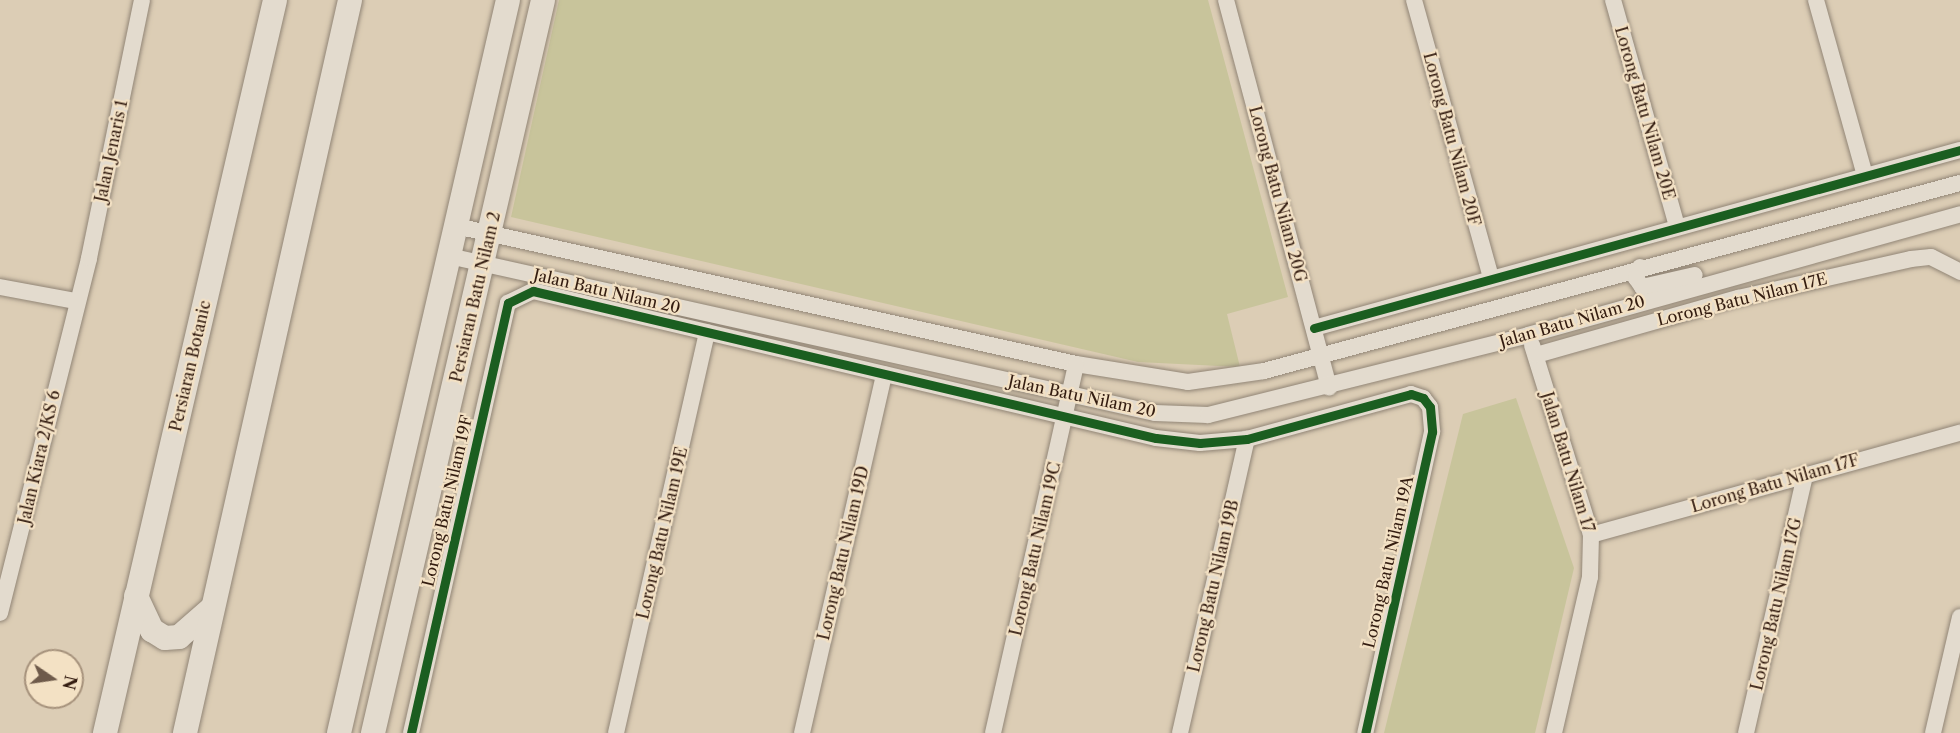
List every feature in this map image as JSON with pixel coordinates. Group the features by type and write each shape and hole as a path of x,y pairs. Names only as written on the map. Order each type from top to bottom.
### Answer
{"main road":[{"name":"Persiaran Batu Nilam 2","path":"339,733 508,0"},
{"name":"Persiaran Batu Nilam 2","path":"373,733 543,0"},
{"name":"Persiaran Botanic","path":"105,733 276,1"},
{"path":"185,733 344,7"},
{"path":"136,596 152,630 165,638 179,638 211,609"}],"street":[{"name":"Jalan Jenaris 1","path":"75,301 88,258 142,0"},
{"name":"Lorong Batu Nilam 20G","path":"1227,0 1329,388"},
{"name":"Lorong Batu Nilam 20F","path":"1414,0 1491,278"},
{"name":"Lorong Batu Nilam 20E","path":"1613,0 1677,226"},
{"path":"1816,0 1865,175"},
{"path":"1314,328 1677,226 1960,150"},
{"name":"Jalan Batu Nilam 20","path":"456,226 1076,364 1188,382 1230,379 1640,267 1960,183"},
{"name":"Jalan Batu Nilam 20","path":"449,256 1155,413 1208,415 1329,388 1528,335 1710,281 1960,214"},
{"name":"Lorong Batu Nilam 17E","path":"1536,354 1738,298 1911,259 1931,257 1955,268"},
{"name":"Jalan Batu Nilam 20","path":"1640,267 1636,278 1642,288 1693,274 1710,281"},
{"path":"0,287 75,301"},
{"name":"Lorong Batu Nilam 19F","path":"411,733 508,303 533,291 707,332"},
{"name":"Jalan Kiara 2/KS 6","path":"0,613 75,301"},
{"path":"707,332 1156,438 1200,443 1247,439"},
{"name":"Lorong Batu Nilam 19E","path":"616,733 707,332"},
{"name":"Jalan Batu Nilam 17","path":"1528,335 1536,354 1591,535 1590,577 1554,733"},
{"name":"Lorong Batu Nilam 19C","path":"993,733 1076,364"},
{"name":"Lorong Batu Nilam 19D","path":"802,733 884,374"},
{"name":"Lorong Batu Nilam 19A","path":"1247,439 1411,394 1423,398 1430,407 1432,432 1365,733"},
{"name":"Lorong Batu Nilam 17F","path":"1591,535 1960,433"},
{"name":"Lorong Batu Nilam 19B","path":"1180,733 1247,439"},
{"name":"Lorong Batu Nilam 17G","path":"1746,733 1805,475"},
{"path":"1933,733 1955,664 1960,617"}],"shaded area":[{"path":"559,0 1208,0 1288,297 1227,314 1240,367 1138,362 511,217"},
{"path":"1516,398 1574,568 1535,733 1384,733 1463,414"}],"cycle path":[{"path":"1314,328 1960,150"},
{"path":"411,733 508,303 533,291 1156,438 1200,443 1247,439 1411,394 1423,398 1430,407 1432,432 1365,733"}]}
